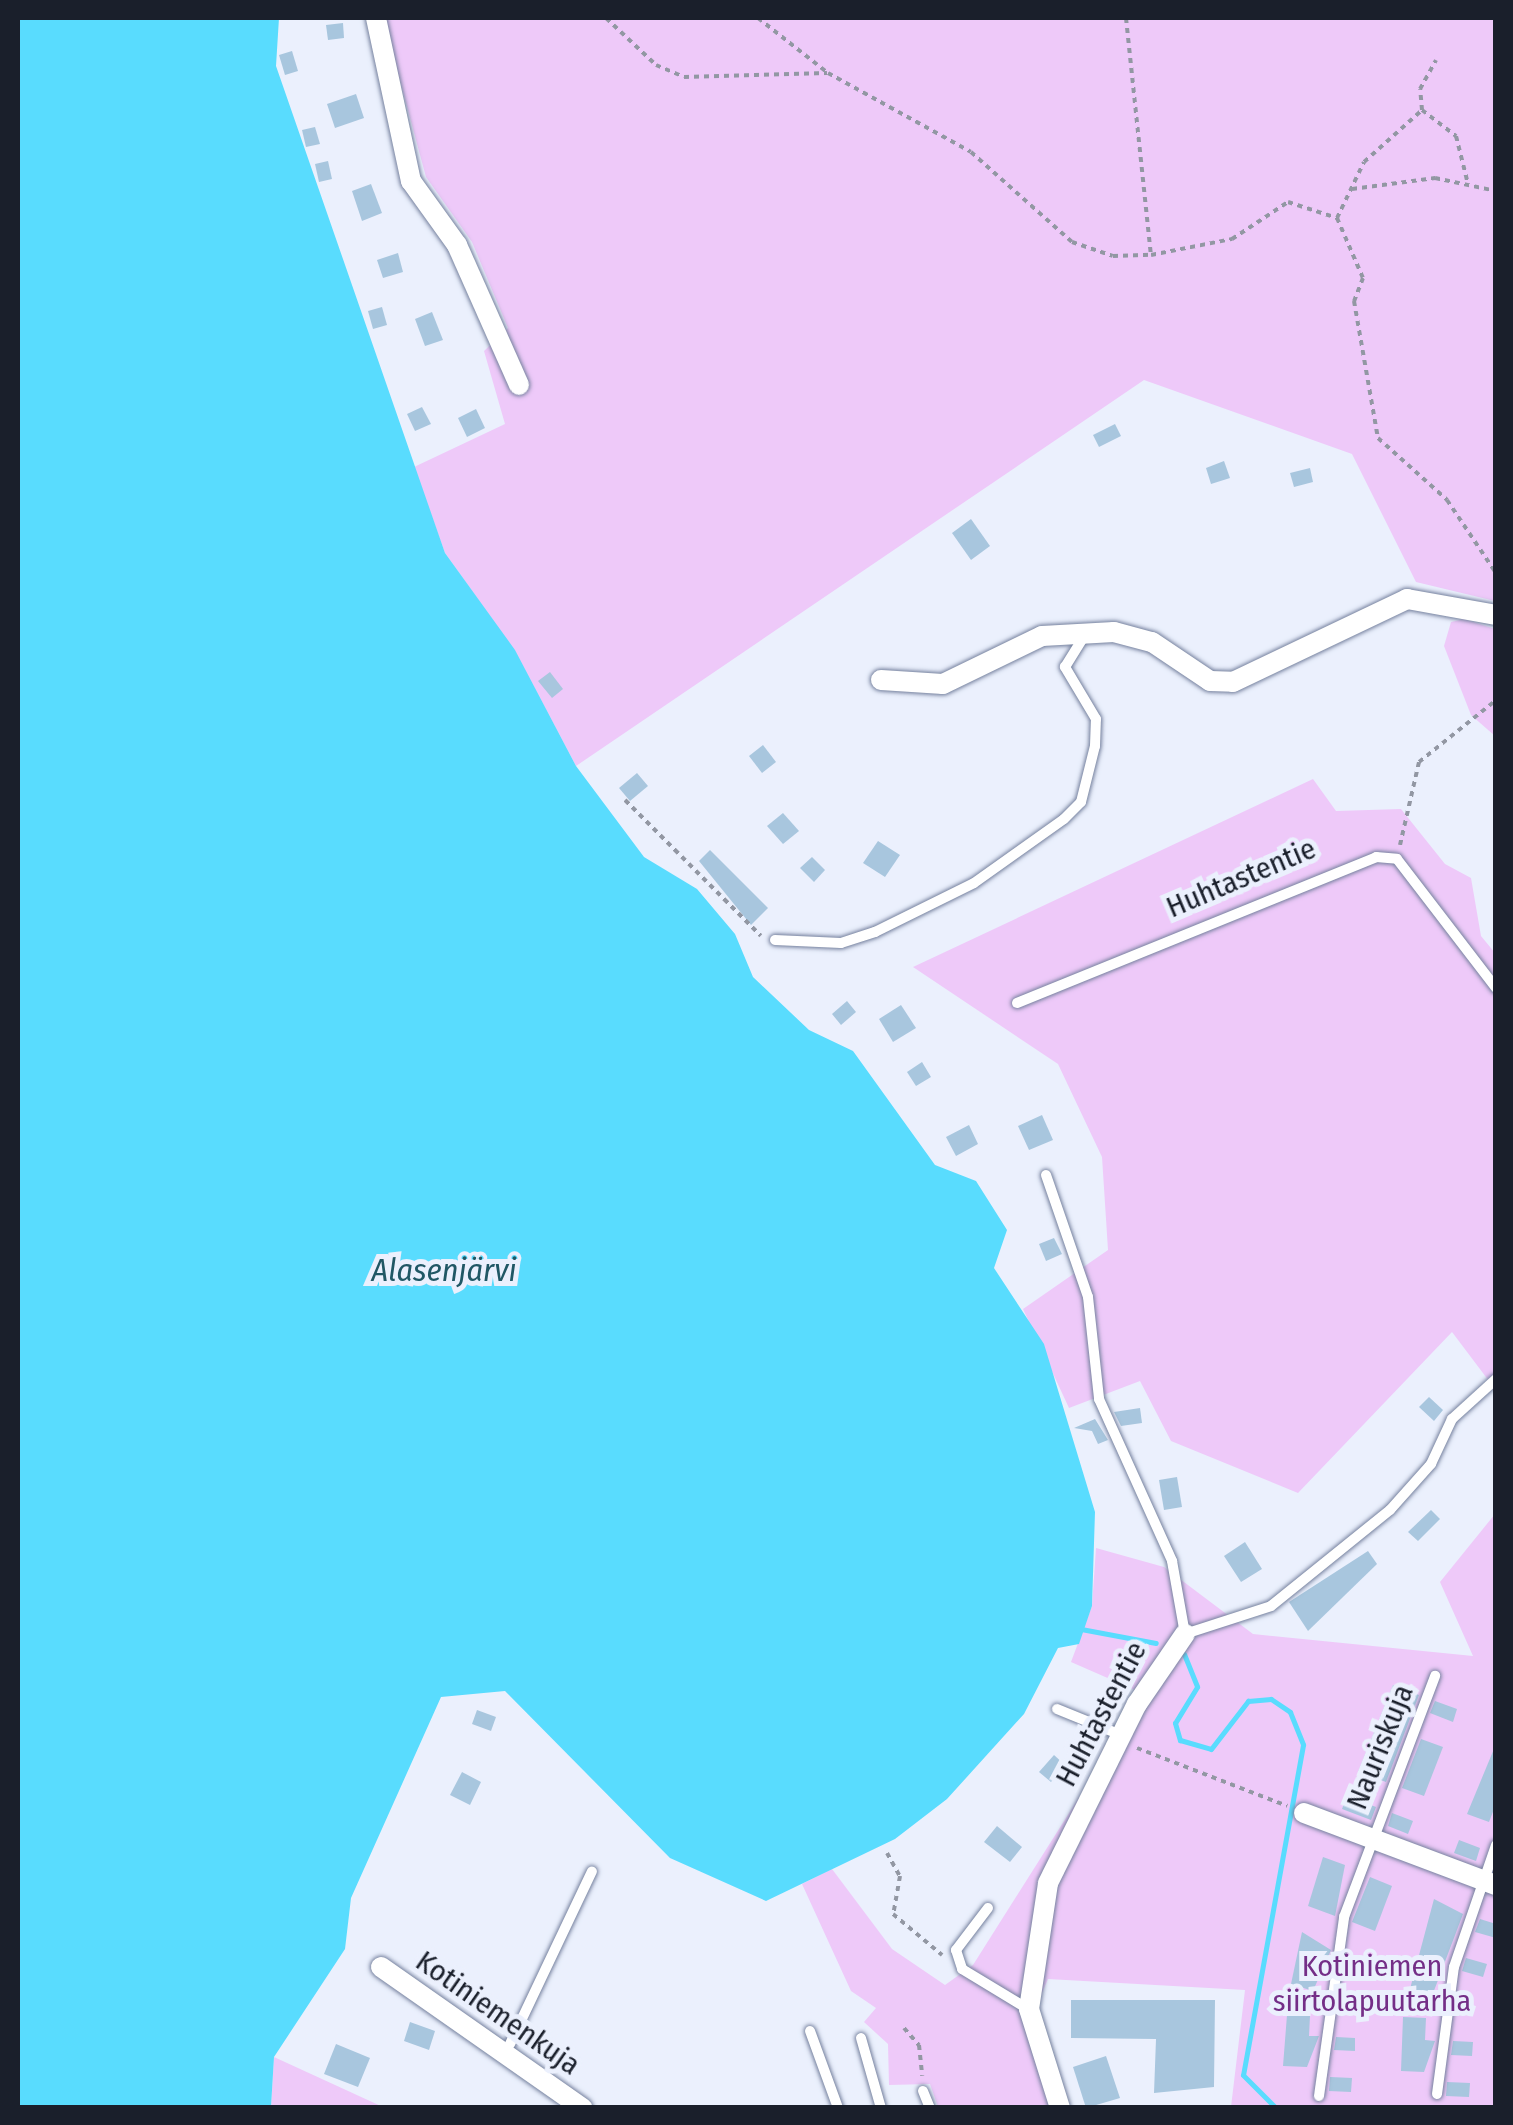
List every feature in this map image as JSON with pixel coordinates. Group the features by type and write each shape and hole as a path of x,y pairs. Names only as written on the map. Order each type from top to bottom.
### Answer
{"street":[{"path":"376,18 411,181 457,245 518,384"},
{"path":"881,680 943,684 1042,636 1134,634 1192,673 1232,682 1406,598 1496,615"},
{"name":"Huhtastentie","path":"1060,2108 1029,2010 1048,1883 1120,1738 1185,1634"},
{"path":"1304,1813 1489,1883"},
{"name":"Kotiniemenkuja","path":"381,1967 582,2108"}],"lane":[{"path":"775,940 841,943 875,932 974,883 1082,802 1095,746 1096,719 1065,667 1084,637"},
{"name":"Huhtastentie","path":"1017,1003 1246,912 1294,883 1376,857 1397,859"},
{"path":"1397,859 1496,988"},
{"path":"1046,1175 1088,1297 1099,1399 1172,1561 1185,1634"},
{"name":"Huhtastentie","path":"1185,1634 1271,1606 1390,1510 1431,1464 1452,1420 1496,1379"},
{"name":"Nauriskuja","path":"1319,2096 1327,1990 1372,1837 1436,1676"},
{"path":"1057,1709 1120,1738"},
{"path":"1437,2094 1447,1997 1489,1883 1496,1845"},
{"path":"510,2044 592,1871"},
{"path":"988,1908 956,1950 962,1969 1029,2010"},
{"path":"810,2031 838,2108"},
{"path":"860,2038 881,2108"},
{"path":"923,2091 930,2108"}],"path":[{"path":"606,18 656,64 684,77 828,74"},
{"path":"758,18 828,74 971,152 1072,242 1113,256 1151,255 1232,239 1288,202 1336,218 1363,278 1354,301 1378,438 1447,500 1496,573"},
{"path":"1126,18 1151,255"},
{"path":"1436,60 1420,89 1422,110 1456,136 1468,184"},
{"path":"1336,218 1364,162 1422,110"},
{"path":"1352,190 1434,178 1496,191"},
{"path":"1397,859 1418,762 1496,700"},
{"path":"625,800 742,924 775,940"},
{"path":"1120,1738 1278,1803"},
{"path":"886,1853 900,1876 891,1905 899,1923 962,1969"},
{"path":"904,2028 919,2045 923,2091"}],"green space":[{"path":"383,18 1495,18 1495,601 1416,582 1352,454 1144,380 576,766 515,651 445,553 414,467 505,424 484,351 508,328 472,242 426,177"},
{"path":"1464,619 1495,629 1495,736 1471,715 1444,646 1451,622"},
{"path":"1313,779 1336,811 1401,809 1445,864 1471,878 1481,936 1495,953 1495,1389 1452,1332 1298,1493 1171,1441 1140,1381 1069,1408 1023,1309 1108,1250 1102,1157 1058,1064 913,967"},
{"name":"Kotiniemen siirtolapuutarha","path":"1495,1514 1495,2107 1231,2107 1245,1990 1048,1979 1035,2009 1066,2107 938,2107 930,2084 889,2085 888,2044 864,2022 876,2008 851,1991 802,1884 832,1869 892,1949 945,1985 973,1965 1114,1742 1135,1690 1071,1662 1092,1606 1096,1548 1164,1567 1253,1634 1473,1656 1440,1582"},
{"path":"274,2057 383,2107 271,2108"}],"water":[{"name":"Alasenjärvi","path":"18,18 279,18 276,66 445,553 515,650 576,766 644,857 697,889 735,934 753,977 809,1030 853,1051 935,1165 976,1181 1007,1230 994,1268 1044,1344 1095,1512 1092,1606 1079,1644 1058,1648 1024,1714 947,1799 895,1839 766,1901 670,1858 505,1691 441,1697 351,1898 345,1949 274,2057 271,2107 18,2107"}],"building":[{"path":"343,23 344,38 328,40 326,25"},
{"path":"292,51 298,71 285,75 279,55"},
{"path":"356,94 364,118 335,128 327,104"},
{"path":"315,127 320,144 306,147 302,130"},
{"path":"328,161 332,179 319,182 315,164"},
{"path":"371,184 382,213 362,221 352,191"},
{"path":"398,253 403,272 383,278 377,260"},
{"path":"382,307 387,325 373,329 368,311"},
{"path":"432,312 443,340 425,346 415,319"},
{"path":"422,407 431,424 415,431 407,414"},
{"path":"476,409 485,428 467,437 458,418"},
{"path":"1115,424 1121,436 1099,447 1093,435"},
{"path":"1224,461 1230,478 1211,484 1206,468"},
{"path":"1310,468 1313,482 1294,487 1290,473"},
{"path":"971,519 990,546 971,560 952,533"},
{"path":"550,672 563,689 552,698 538,681"},
{"path":"763,745 776,762 762,773 749,756"},
{"path":"637,773 648,786 630,801 619,788"},
{"path":"783,813 799,831 783,844 767,826"},
{"path":"878,841 900,855 885,877 863,863"},
{"path":"710,850 768,908 751,925 699,861"},
{"path":"812,857 825,870 814,882 800,868"},
{"path":"847,1001 856,1012 841,1025 832,1014"},
{"path":"901,1005 916,1028 893,1042 879,1019"},
{"path":"922,1062 931,1077 916,1086 907,1072"},
{"path":"1042,1115 1053,1140 1029,1150 1018,1126"},
{"path":"969,1125 978,1144 956,1156 946,1137"},
{"path":"1054,1238 1062,1254 1046,1261 1039,1244"},
{"path":"1429,1397 1443,1410 1434,1421 1419,1407"},
{"path":"1140,1408 1142,1423 1121,1426 1114,1412"},
{"path":"1095,1419 1108,1440 1098,1444 1092,1431 1074,1428"},
{"path":"1177,1477 1182,1507 1164,1510 1159,1480"},
{"path":"1431,1510 1440,1519 1418,1541 1408,1532"},
{"path":"1245,1542 1262,1569 1241,1582 1224,1556"},
{"path":"1368,1551 1377,1564 1308,1631 1289,1602"},
{"path":"1393,1685 1419,1695 1386,1782 1358,1772"},
{"path":"1435,1701 1457,1709 1453,1722 1430,1713"},
{"path":"477,1710 496,1717 491,1731 472,1724"},
{"path":"1421,1739 1443,1747 1424,1796 1402,1788"},
{"path":"1496,1744 1496,1804 1489,1822 1467,1814"},
{"path":"1054,1755 1065,1765 1051,1782 1039,1772"},
{"path":"462,1772 481,1782 470,1805 450,1795"},
{"path":"1347,1796 1376,1807 1371,1820 1342,1809"},
{"path":"1392,1813 1413,1821 1408,1834 1388,1826"},
{"path":"997,1826 1022,1847 1010,1862 984,1842"},
{"path":"1459,1840 1480,1848 1476,1861 1454,1853"},
{"path":"1323,1857 1345,1865 1335,1916 1308,1906"},
{"path":"1370,1877 1392,1886 1375,1931 1352,1922"},
{"path":"1434,1899 1463,1914 1432,1996 1410,1989"},
{"path":"1480,1919 1496,1924 1496,1938 1475,1932"},
{"path":"1302,1932 1331,1950 1313,1991 1291,1984"},
{"path":"1348,1955 1369,1962 1365,1975 1346,1969"},
{"path":"1466,1958 1487,1964 1483,1977 1462,1971"},
{"path":"1071,2000 1215,2000 1214,2087 1154,2093 1156,2039 1071,2038"},
{"path":"1287,2015 1310,2016 1309,2036 1319,2036 1307,2067 1283,2066"},
{"path":"1403,2017 1426,2018 1425,2040 1435,2041 1424,2072 1401,2071"},
{"path":"410,2022 435,2031 429,2050 404,2041"},
{"path":"1336,2037 1355,2038 1355,2051 1334,2050"},
{"path":"1453,2041 1473,2042 1472,2056 1451,2055"},
{"path":"336,2044 370,2058 358,2087 324,2074"},
{"path":"1106,2056 1120,2098 1086,2108 1073,2067"},
{"path":"1330,2077 1352,2078 1351,2092 1329,2091"},
{"path":"1447,2082 1470,2083 1469,2097 1446,2096"}],"waterway":[{"path":"1081,1629 1156,1643"},
{"path":"1184,1654 1197,1687 1175,1723 1180,1740 1211,1749 1248,1701 1271,1699 1290,1712 1303,1745 1243,2075 1276,2108"}]}
